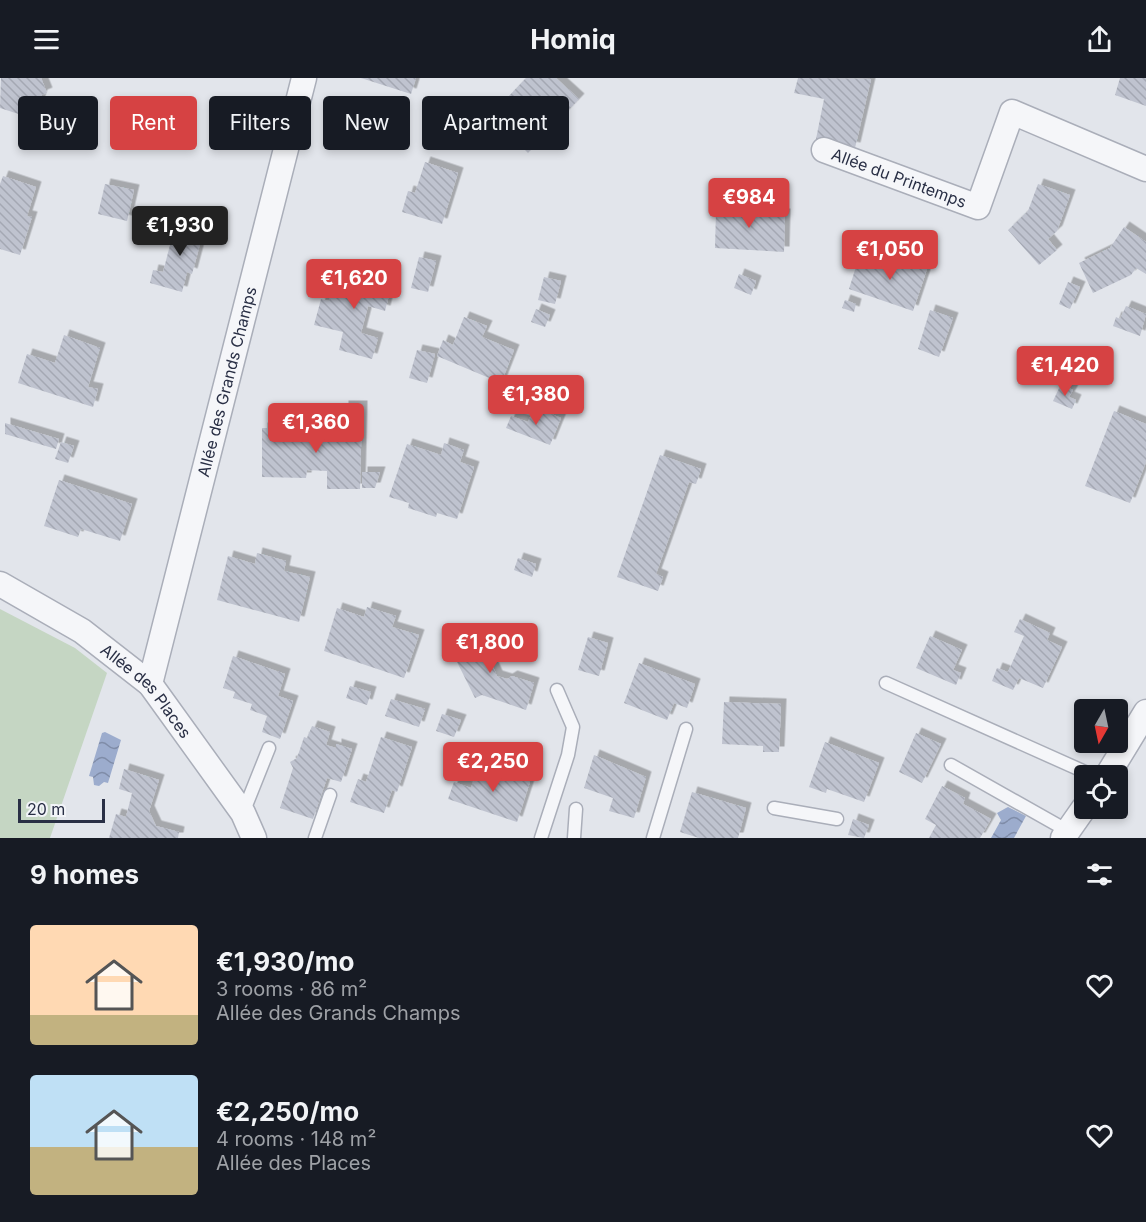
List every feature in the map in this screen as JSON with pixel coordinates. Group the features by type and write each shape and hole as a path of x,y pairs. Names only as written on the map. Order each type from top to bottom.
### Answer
{"street":[{"name":"Allée des Grands Champs","path":"150,684 304,78"},
{"name":"Allée du Printemps","path":"824,150 978,207 1012,112 1146,169"},
{"name":"Allée des Places","path":"0,584 82,631 150,684 243,813 254,838"},
{"path":"1114,765 1146,712"},
{"path":"1065,835 1076,819"}],"lane":[{"path":"886,683 1074,767"},
{"path":"541,838 568,755 573,727 557,690"},
{"path":"653,838 686,729"},
{"path":"243,813 269,748"},
{"path":"951,765 1065,835"},
{"path":"315,838 330,795"},
{"path":"774,808 837,819"},
{"path":"574,838 576,809"}],"green space":[{"path":"0,609 75,648 107,673 50,838 0,838"}],"water":[{"path":"105,732 121,740 108,783 104,782 99,786 94,785 93,777 89,776 102,733"},
{"path":"1008,807 1026,816 1014,838 991,838 1001,820 997,813"}],"building":[{"path":"1,78 41,78 47,93 42,96 18,96 18,114 0,108"},
{"path":"361,78 416,78 411,94"},
{"path":"526,78 556,78 579,99 569,110 569,96 509,96"},
{"path":"798,78 871,79 855,148 816,139 824,99 794,93"},
{"path":"1120,78 1146,78 1146,106 1115,95"},
{"path":"425,162 458,173 442,224 402,212 408,191 415,193"},
{"path":"3,176 36,187 27,216 32,217 20,255 0,249 0,184"},
{"path":"105,184 134,190 127,221 98,214"},
{"path":"1038,184 1070,195 1057,231 1048,239 1057,250 1039,265 1008,230 1028,211"},
{"path":"731,200 753,200 752,212 785,214 784,252 715,248 716,211 731,211"},
{"path":"176,222 204,229 192,274 187,272 182,292 150,283 153,270 163,272"},
{"path":"1124,227 1146,242 1146,274 1136,268 1131,275 1093,293 1079,263 1110,248"},
{"path":"896,256 928,266 913,311 849,289 859,257 892,268"},
{"path":"419,257 436,261 428,292 411,288"},
{"path":"337,272 372,281 374,273 393,279 385,311 368,306 361,333 378,338 372,359 339,350 343,332 314,325 321,299 329,301"},
{"path":"739,274 756,281 751,295 734,288"},
{"path":"544,277 561,281 555,304 538,300"},
{"path":"1068,282 1080,287 1070,309 1059,304"},
{"path":"845,300 856,304 854,312 842,308"},
{"path":"1126,306 1146,314 1140,336 1113,326 1116,317 1120,319"},
{"path":"536,309 550,315 545,327 531,322"},
{"path":"930,310 953,318 939,357 918,349"},
{"path":"464,317 487,326 482,337 514,350 501,383 437,356 443,340 453,345"},
{"path":"64,335 100,348 88,387 98,389 93,407 18,383 27,354 55,363"},
{"path":"417,350 435,354 427,383 409,378"},
{"path":"1061,384 1073,390 1069,397 1076,400 1072,409 1053,401"},
{"path":"343,406 362,406 360,489 327,489 327,471 307,470 306,478 262,477 262,428 284,428 285,435 354,435 354,420 343,420"},
{"path":"534,407 561,418 550,445 506,428 511,416 528,422"},
{"path":"1114,411 1146,424 1146,462 1130,503 1085,486"},
{"path":"5,423 59,439 56,449 5,434"},
{"path":"61,442 74,446 68,463 55,459"},
{"path":"444,443 464,450 460,462 474,467 457,519 437,513 436,517 408,508 409,503 389,497 407,444 441,455"},
{"path":"660,455 701,469 696,484 689,482 656,574 663,577 658,591 617,577"},
{"path":"362,472 380,472 375,488 362,488"},
{"path":"59,480 132,504 120,541 81,529 78,537 44,526"},
{"path":"257,553 286,561 284,571 310,577 299,622 217,600 228,556 255,564"},
{"path":"518,558 536,564 532,577 514,570"},
{"path":"367,607 396,616 392,627 419,635 404,678 324,651 337,608 364,617"},
{"path":"1020,619 1050,633 1047,640 1062,647 1043,688 1019,678 1013,690 992,681 997,668 1008,672 1024,636 1014,632"},
{"path":"465,632 494,641 489,658 497,676 507,679 512,676 534,683 526,710 482,695 475,698 456,660"},
{"path":"930,636 962,650 953,670 961,673 956,685 916,668"},
{"path":"588,637 608,643 599,676 578,670"},
{"path":"233,656 285,674 278,696 293,701 280,739 262,732 267,716 250,710 252,704 233,698 235,692 223,688"},
{"path":"639,663 695,684 687,708 674,703 667,720 624,703"},
{"path":"350,686 371,692 367,705 346,698"},
{"path":"391,699 425,709 419,727 385,716"},
{"path":"724,702 781,704 779,752 763,752 763,746 722,744"},
{"path":"442,714 461,720 454,737 436,731"},
{"path":"312,726 330,732 326,745 336,748 336,744 352,749 341,782 327,778 313,819 280,808 293,768 290,762 297,758 304,737 307,738"},
{"path":"916,733 941,744 922,783 899,772"},
{"path":"381,737 412,747 397,792 392,790 384,813 350,802 358,779 366,782"},
{"path":"825,742 879,763 864,802 827,789 826,793 809,787"},
{"path":"594,755 646,777 634,818 609,811 613,798 584,788"},
{"path":"479,765 530,782 517,822 448,799 454,782 471,788"},
{"path":"124,769 159,780 149,811 156,826 179,832 178,838 109,838 116,814 126,817 132,793 119,789"},
{"path":"942,786 965,798 963,804 991,819 980,838 929,838 936,825 925,819"},
{"path":"692,792 746,808 738,838 699,838 680,832"},
{"path":"853,819 869,825 864,838 848,835"}]}
